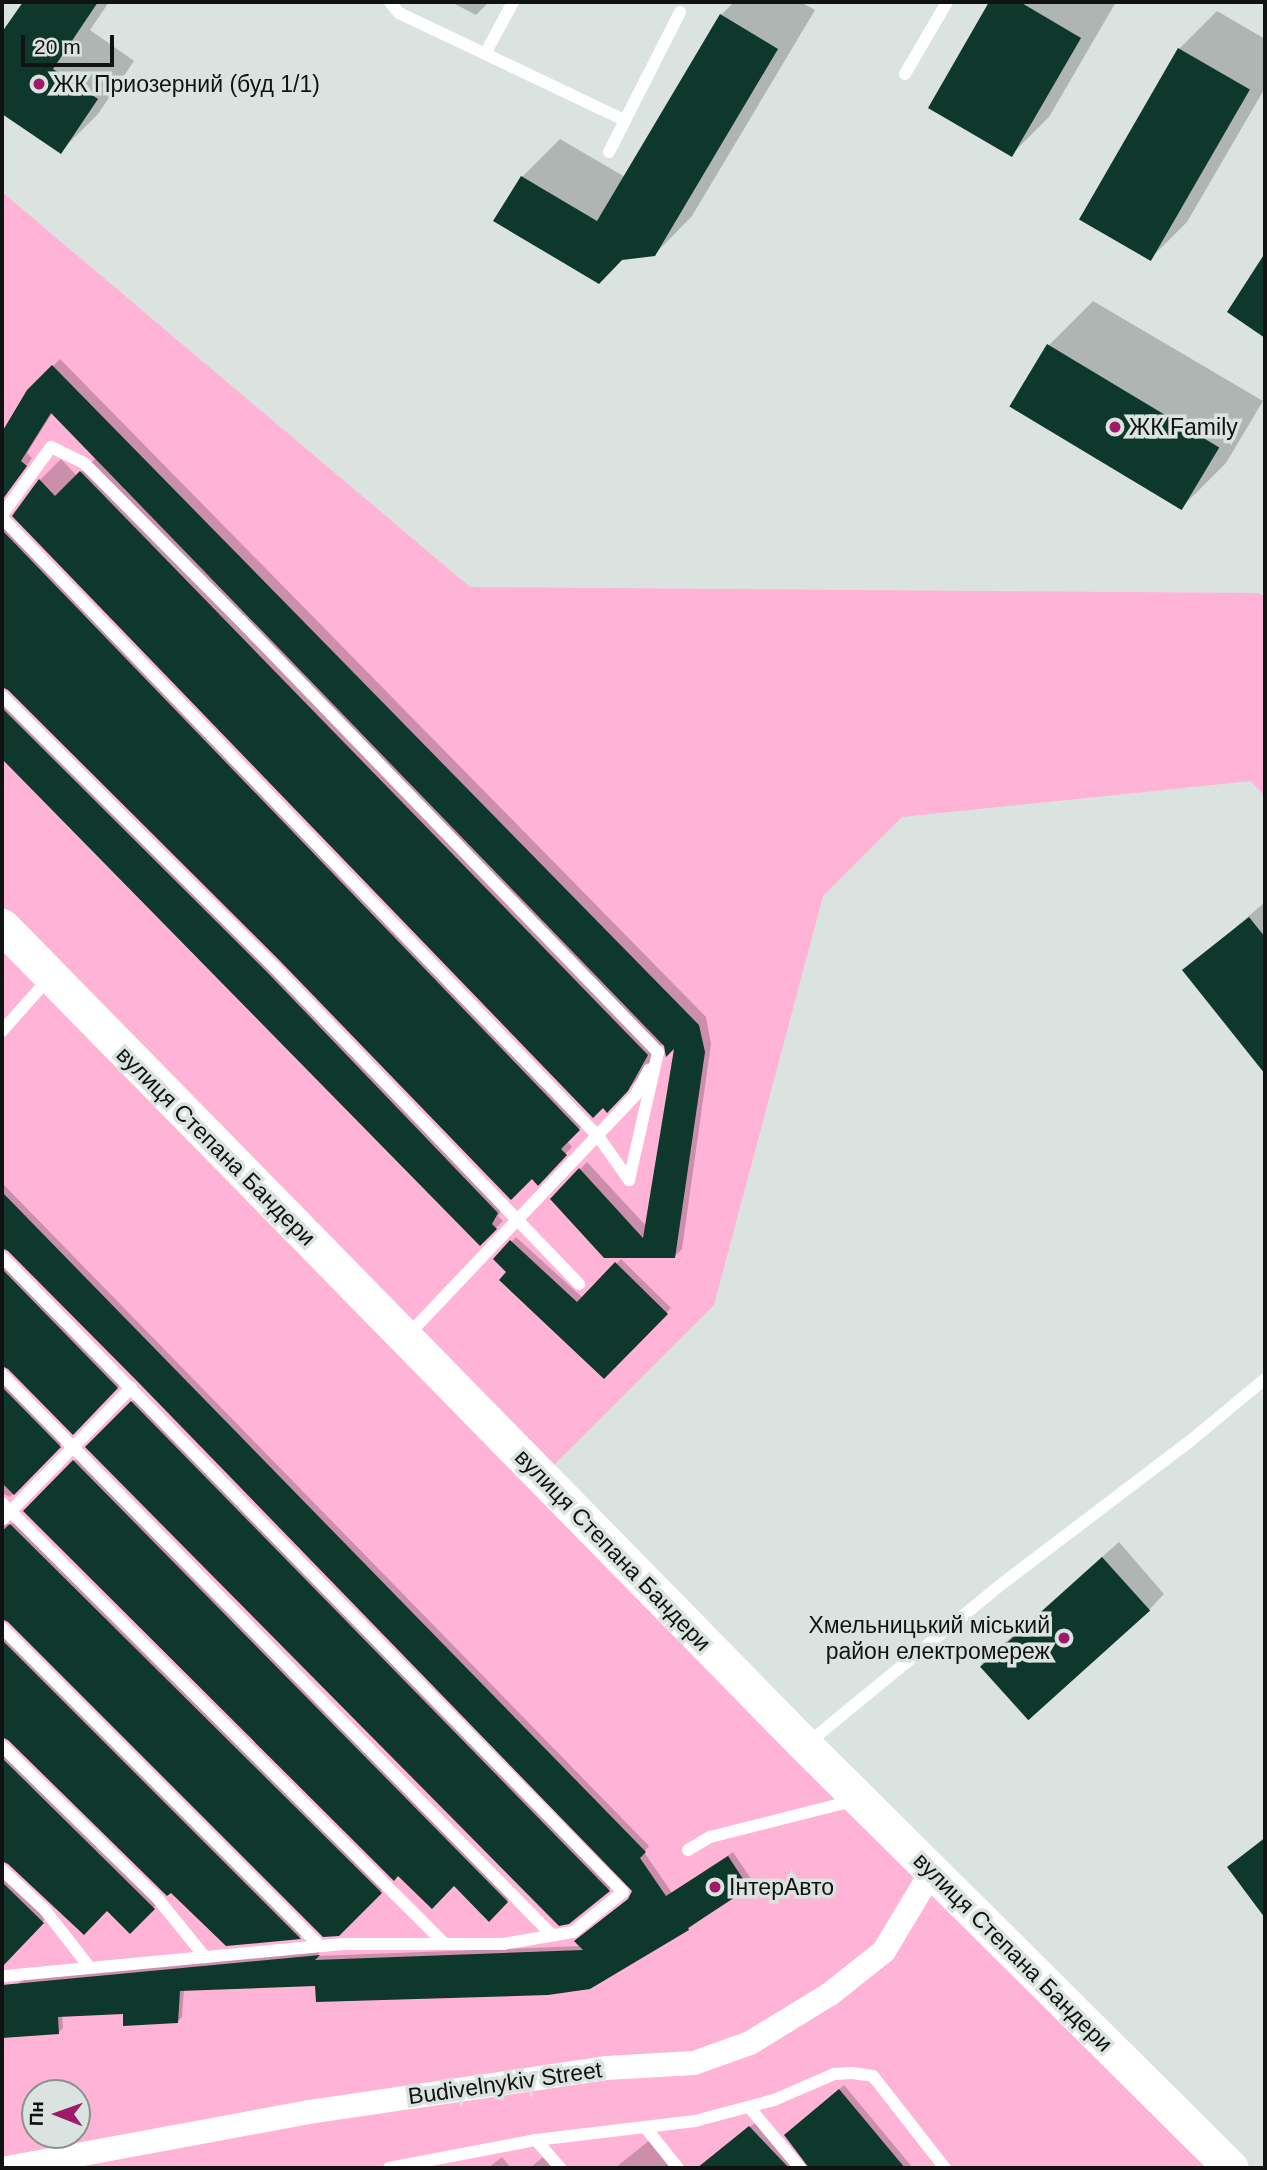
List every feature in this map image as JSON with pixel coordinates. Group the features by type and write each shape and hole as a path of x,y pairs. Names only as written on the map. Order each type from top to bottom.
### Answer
{"main road":[{"name":"вулиця Степана Бандери","path":"2,926 50,978 805,1745 1231,2168"}],"street":[{"name":"Budivelnykiv Street","path":"7,2168 309,2112 606,2068 694,2063 750,2043 830,1994 863,1968 884,1951 932,1871"}],"lane":[{"path":"390,2 399,13 624,120"},
{"path":"485,54 513,2"},
{"path":"905,74 947,2"},
{"path":"609,152 680,12"},
{"path":"51,447 84,463 658,1052 629,1180 598,1136 2,517 51,447"},
{"path":"2,696 274,967 579,1284"},
{"path":"2,1031 50,978"},
{"path":"405,1338 635,1096 658,1052"},
{"path":"2,1257 623,1892 573,1932 503,1944 320,1946 2,1976"},
{"path":"2,1375 553,1936"},
{"path":"805,1745 1003,1583 1189,1442 1265,1379"},
{"path":"131,1388 5,1511 445,1944"},
{"path":"2,1628 320,1946"},
{"path":"2,1746 158,1899 205,1957"},
{"path":"688,1850 710,1837 860,1799"},
{"path":"2,1870 45,1910 90,1968"},
{"path":"389,2168 446,2163 537,2140 695,2121 774,2100 834,2074 852,2073 873,2076 945,2168"},
{"path":"749,2107 800,2168"},
{"path":"645,2127 678,2168"},
{"path":"537,2140 560,2168"}],"shaded area":[{"path":"2,192 470,587 1259,593 1265,597 1265,796 1251,781 902,817 823,896 714,1305 546,1473 2,905"},
{"path":"2,947 1211,2168 2,2168"}],"building":[{"name":"ЖК Приозерний (буд 1/1)","path":"23,2 98,2 53,69 98,99 61,154 2,114 2,32"},
{"path":"989,2 1020,2 1081,38 1012,157 928,108"},
{"path":"720,14 778,49 655,256 622,260 599,284 493,221 521,176 597,221"},
{"path":"1178,48 1250,90 1151,261 1079,219"},
{"path":"1265,253 1265,338 1227,312"},
{"name":"ЖК Family","path":"1047,344 1219,448 1182,510 1009,407"},
{"path":"52,365 699,1025 705,1052 675,1258 604,1258 550,1199 579,1168 643,1238 674,1049 666,1057 664,1046 51,413 21,461 27,466 2,500 2,432 27,390"},
{"path":"80,471 648,1055 628,1091 607,1113 603,1108 593,1118 12,516 39,479 55,496"},
{"path":"2,530 580,1130 561,1149 567,1155 538,1186 532,1179 511,1200 280,961 2,687"},
{"path":"2,708 268,973 498,1213 492,1224 497,1229 480,1246 2,759"},
{"path":"1249,917 1265,937 1265,1074 1182,970"},
{"path":"2,1192 646,1852 640,1858 666,1896 728,1856 749,1888 688,1928 689,1930 590,1989 548,1995 316,2002 315,1986 180,1991 178,2023 123,2026 123,2014 58,2017 59,2034 2,2038 2,1985 320,1955 315,1960 583,1950 574,1941 628,1899 632,1891 138,1382 2,1248"},
{"path":"510,1240 577,1302 615,1262 668,1314 604,1379 499,1280 506,1272 493,1259"},
{"path":"2,1269 118,1388 73,1435 2,1366"},
{"path":"2,1387 61,1447 14,1495 2,1483"},
{"path":"131,1401 610,1891 569,1924 559,1926 85,1447"},
{"path":"73,1460 508,1902 489,1922 454,1886 432,1909 398,1876 394,1881 23,1511"},
{"path":"10,1524 382,1893 339,1936 323,1937 2,1619 2,1531"},
{"path":"1102,1557 1150,1611 1028,1720 980,1667"},
{"path":"2,1640 301,1939 226,1946 171,1893 167,1896 2,1737"},
{"path":"2,1758 155,1909 130,1934 107,1911 84,1935 2,1861"},
{"path":"1265,1838 1265,1918 1227,1867"},
{"path":"2,1882 44,1923 2,1967"},
{"path":"839,2089 905,2168 809,2168 784,2135"},
{"path":"749,2126 789,2168 697,2168"}],"place":[{"name":"ЖК Приозерний (буд 1/1)","path":"39,84"},
{"name":"ЖК Family","path":"1115,427"},
{"name":"Хмельницький міський район електромереж","path":"1064,1638"},
{"name":"ІнтерАвто","path":"715,1887"}]}
